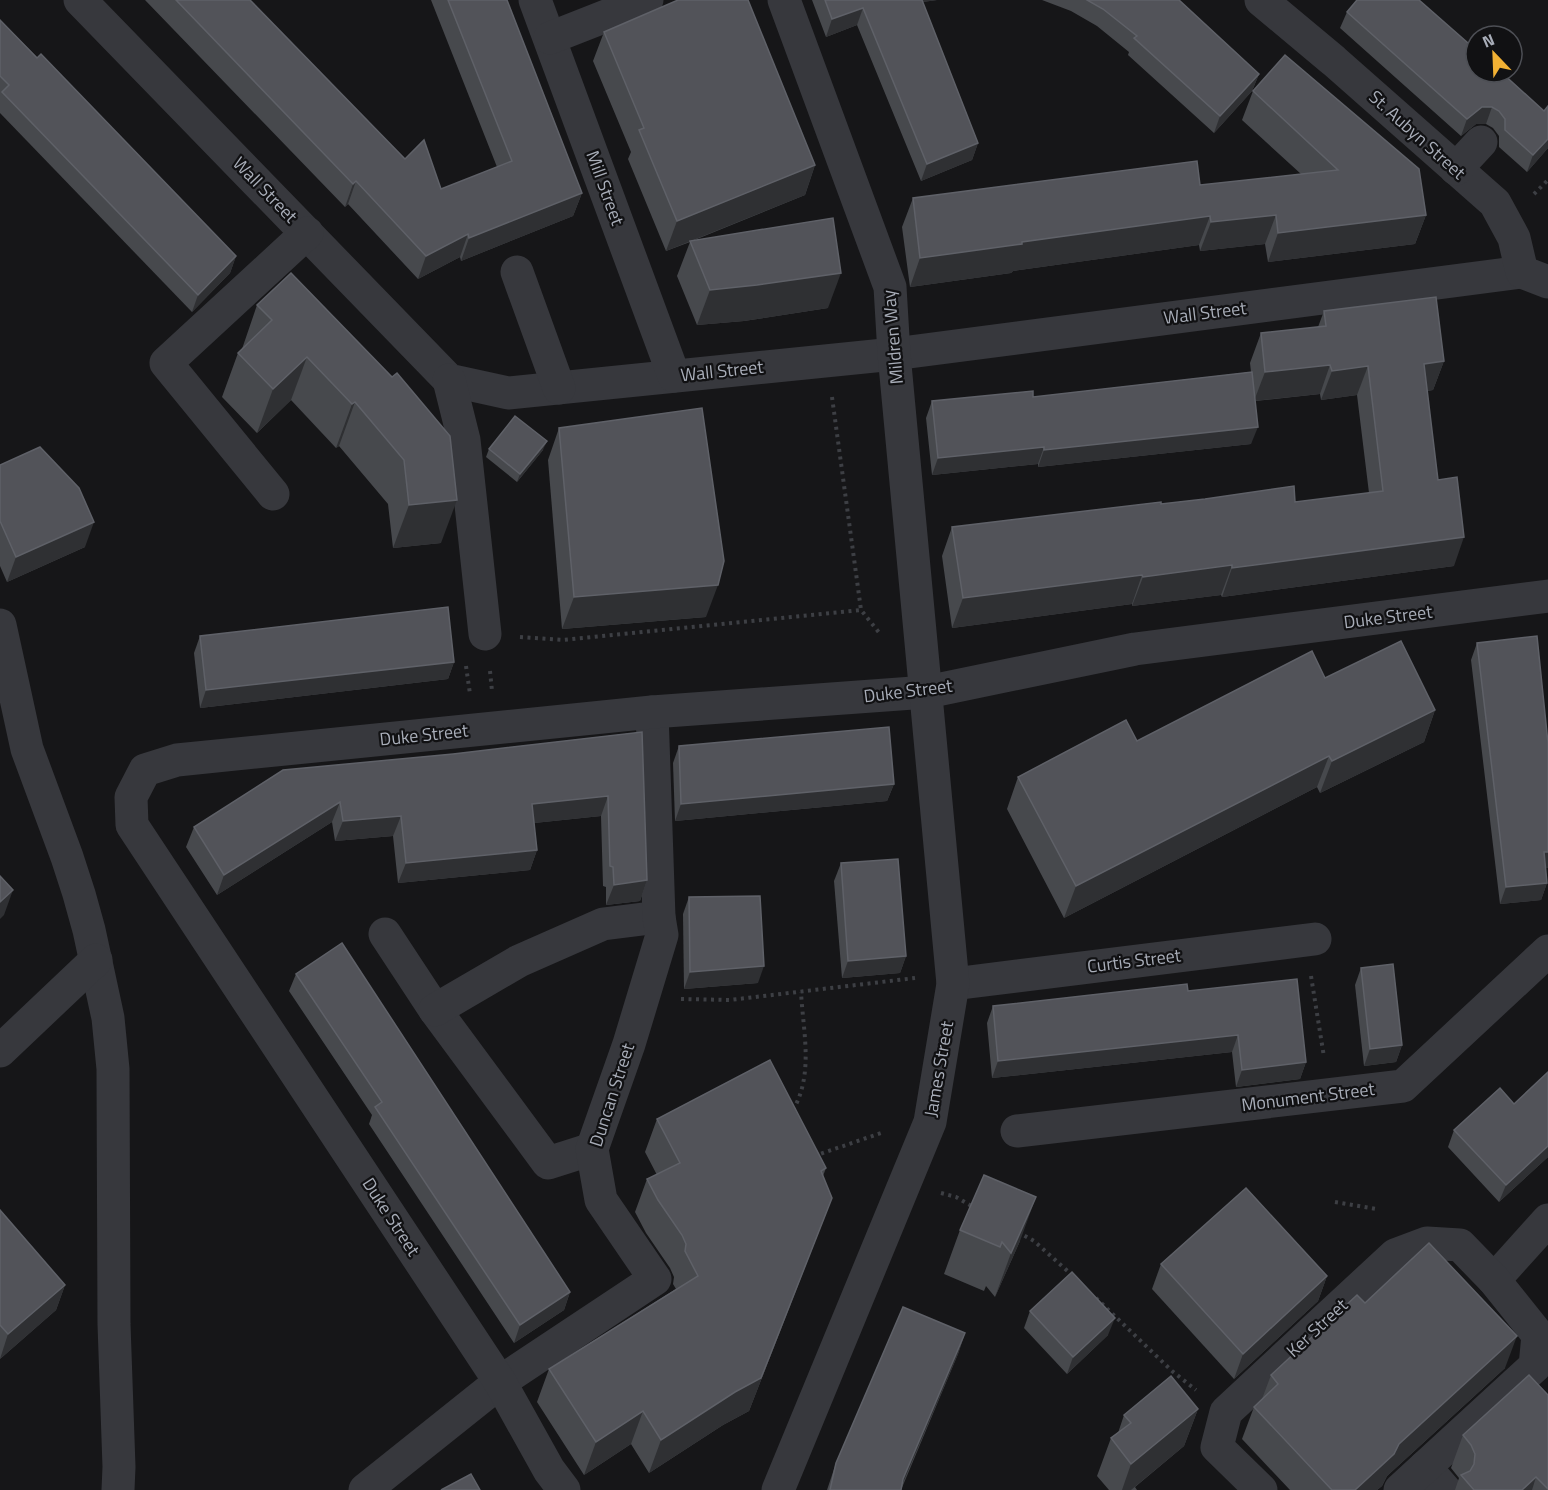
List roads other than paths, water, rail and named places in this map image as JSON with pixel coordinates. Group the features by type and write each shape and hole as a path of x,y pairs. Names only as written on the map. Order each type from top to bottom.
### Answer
{"street":[{"name":"Wall Street","path":"80,0 449,380 508,393 894,354 1535,277"},
{"name":"Mill Street","path":"535,0 674,376"},
{"path":"550,38 647,0"},
{"name":"Mildren Way","path":"784,0 890,287 894,354 927,692"},
{"name":"St. Aubyn Street","path":"1261,0 1495,203 1535,277"},
{"path":"1456,169 1481,142"},
{"path":"273,494 166,363 307,233"},
{"path":"517,272 559,388"},
{"path":"449,380 464,440 484,634"},
{"name":"Duke Street","path":"564,1490 549,1470 500,1382 132,825 130,797 146,770 177,760 497,727 652,712 927,692 1135,649 1548,596"},
{"path":"0,625 14,743"},
{"name":"James Street","path":"778,1490 932,1116 952,979 927,692"},
{"path":"0,706 14,743 67,857 89,930 108,1018 113,1069 114,1324 118,1490"},
{"name":"Duncan Street","path":"500,1382 655,1279 601,1200 592,1149 629,1044 662,935 659,917 652,712"},
{"path":"435,1010 519,961 603,924 659,917"},
{"path":"385,933 435,1010 548,1163 592,1149"},
{"name":"Curtis Street","path":"952,979 1310,939"},
{"name":"Monument Street","path":"1017,1131 1402,1086 1548,951"},
{"path":"0,1052 96,960"},
{"path":"1494,1280 1548,1220"},
{"name":"Ker Street","path":"1261,1490 1217,1447 1226,1412 1395,1255 1427,1243 1460,1245 1494,1280 1538,1335 1535,1366 1435,1478 1400,1490"},
{"path":"365,1490 500,1382"}]}
